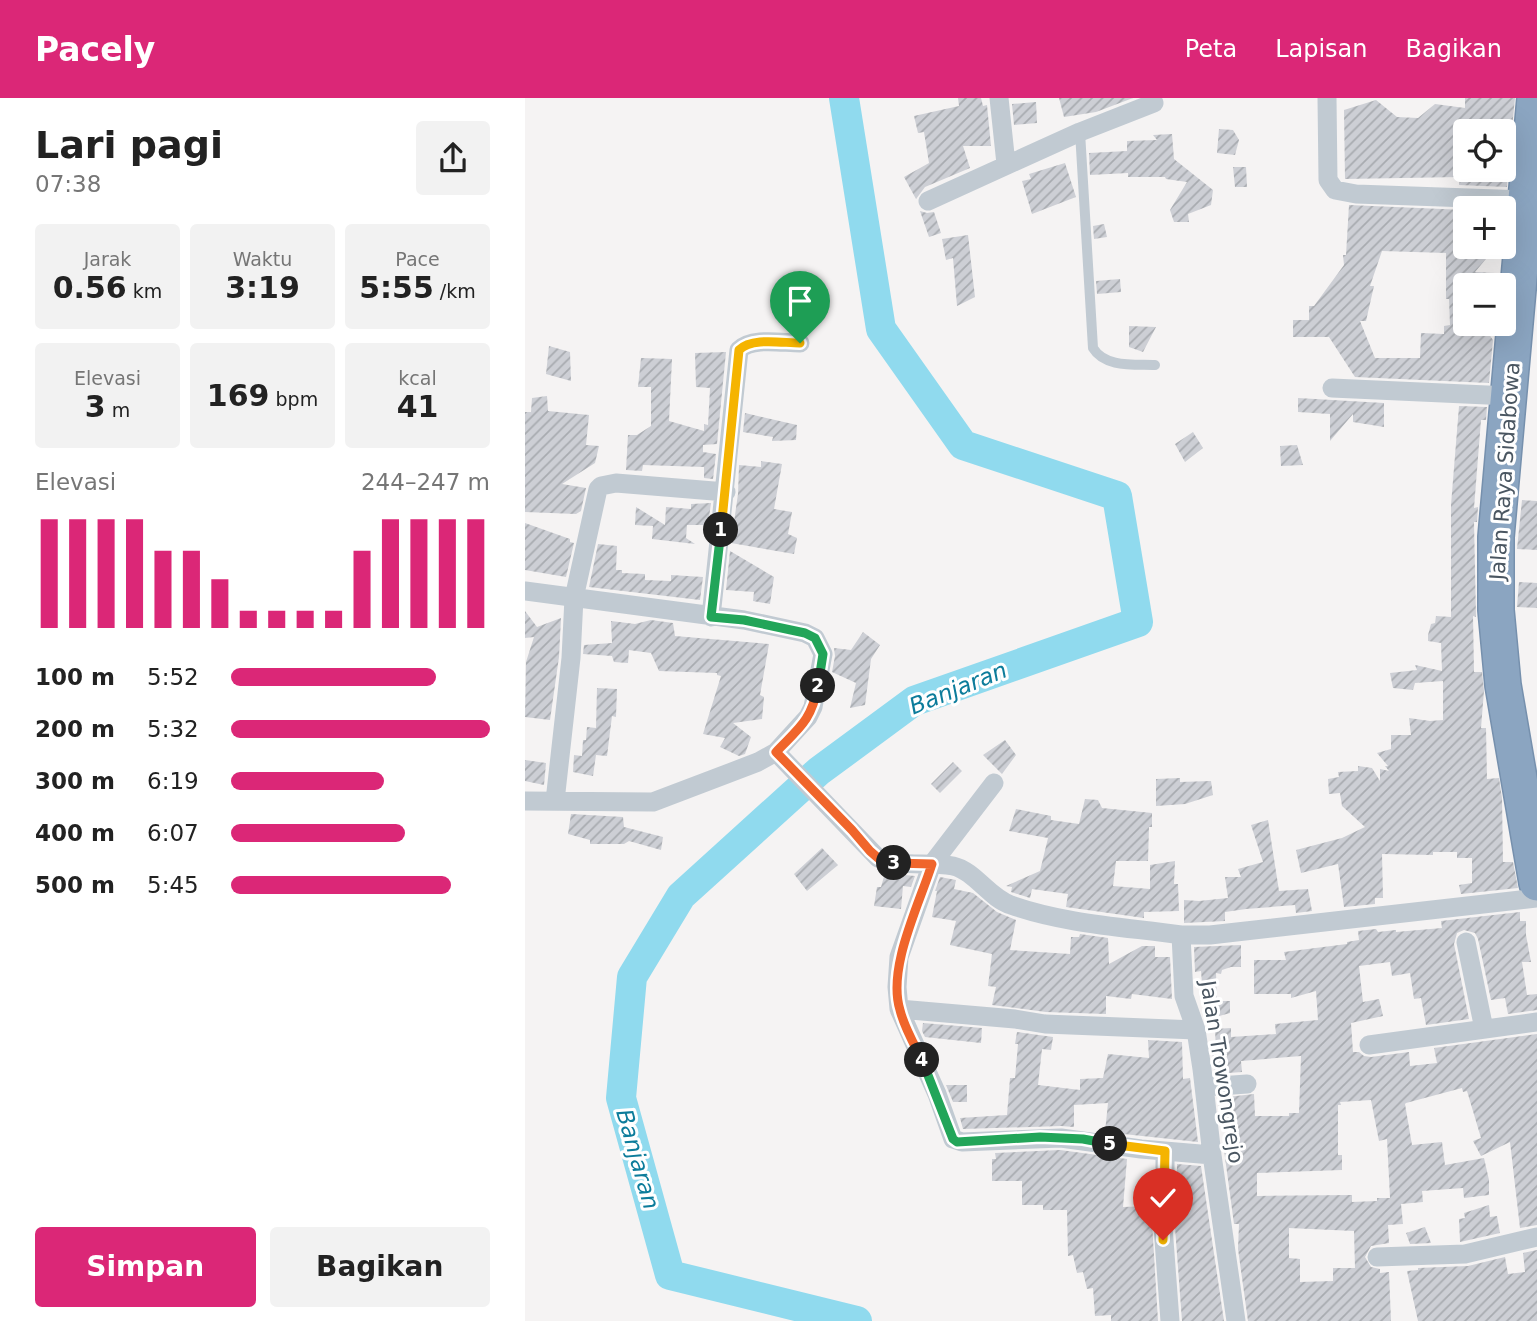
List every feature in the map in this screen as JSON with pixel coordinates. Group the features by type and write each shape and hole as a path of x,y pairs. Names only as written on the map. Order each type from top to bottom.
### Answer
{"highway":[{"name":"Jalan Raya Sidabowa","path":"1535,98 1528,200 1530,237 1509,396 1496,537 1498,646 1537,883"}],"street":[{"path":"999,98 1006,164"},
{"path":"1328,98 1328,180 1335,190 1368,194 1528,200"},
{"path":"928,201 1006,164 1154,103"},
{"path":"711,617 739,350 745,344 800,343"},
{"path":"1332,388 1509,396"},
{"path":"555,801 575,598 595,497 601,486 616,483 726,492"},
{"path":"525,592 744,620 805,633 815,638 823,660 813,707 782,756 758,762 653,802 525,801"},
{"path":"782,756 878,858 899,864 932,864 957,868 1009,905 1075,921 1181,935 1210,935 1537,898"},
{"path":"994,783 932,864 899,957 899,1009 937,1094 953,1139 957,1142 1061,1138 1212,1155"},
{"name":"Jalan Trowongrejo","path":"1181,935 1184,996 1196,1030 1237,1321"},
{"path":"1467,942 1484,1029"},
{"path":"899,1009 1045,1024 1196,1030"},
{"path":"1369,1045 1537,1021"},
{"path":"1205,1087 1247,1084"},
{"path":"1165,1151 1165,1195 1162,1213 1170,1321"},
{"path":"1377,1257 1465,1254 1537,1237"}],"lane":[{"path":"1080,132 1093,348 1099,357 1108,361 1155,365"}],"building":[{"path":"958,98 981,98 983,106 987,105 991,146 963,146 970,168 925,187 916,199 904,177 929,163 924,132 918,133 914,116 959,106"},
{"path":"1059,98 1133,98 1096,112 1064,117"},
{"path":"1465,98 1515,98 1513,119 1453,119 1453,177 1345,179 1344,110 1376,100 1397,117 1418,118 1435,104 1465,108"},
{"path":"1036,102 1037,123 1014,125 1012,104"},
{"path":"1219,129 1233,130 1239,140 1235,155 1217,153"},
{"path":"1172,134 1174,159 1213,190 1211,205 1188,214 1189,222 1174,222 1170,210 1187,182 1165,177 1128,177 1128,173 1090,175 1089,153 1127,151 1127,141 1157,140 1153,135"},
{"path":"1065,163 1076,197 1032,214 1022,181 1031,179 1029,174"},
{"path":"1233,167 1246,167 1247,187 1235,187"},
{"path":"1459,182 1507,182 1507,187 1459,185"},
{"path":"1349,205 1453,209 1453,259 1486,259 1475,272 1495,273 1453,273 1453,336 1490,336 1493,340 1489,383 1355,377 1329,337 1293,337 1293,320 1309,320 1309,306 1314,306 1344,265 1343,255 1346,255","holes":["1382,251 1446,253 1446,299 1449,299 1450,325 1444,326 1444,334 1421,333 1420,358 1375,358 1360,321 1366,321 1374,286 1370,286"]},
{"path":"920,211 934,212 941,233 929,237"},
{"path":"1104,224 1107,237 1094,239 1093,226"},
{"path":"968,235 975,297 957,306 953,258 946,260 942,239"},
{"path":"1120,279 1121,292 1097,294 1096,281"},
{"path":"1129,326 1156,327 1143,352 1129,347"},
{"path":"549,346 570,352 571,381 546,374"},
{"path":"726,352 717,444 703,445 703,452 716,454 713,479 704,478 704,467 643,465 642,471 626,470 628,435 637,435 651,426 651,387 638,387 641,358 672,359 669,421 704,431 704,424 708,425 710,388 696,387 695,353"},
{"path":"547,396 548,411 589,415 586,445 599,446 595,463 562,484 586,488 581,511 576,514 525,512 525,412 531,412 532,398"},
{"path":"1298,398 1384,403 1384,427 1353,422 1353,414 1330,441 1330,414 1298,412"},
{"path":"1459,406 1487,407 1486,420 1481,420 1474,508 1478,507 1477,522 1474,522 1474,672 1482,672 1484,691 1481,728 1486,728 1487,779 1499,778 1503,862 1513,862 1518,888 1461,894 1459,885 1472,883 1472,858 1457,858 1457,852 1433,852 1433,855 1382,854 1383,898 1375,898 1375,904 1344,907 1338,864 1301,873 1296,850 1342,838 1365,827 1342,806 1340,793 1329,794 1328,779 1339,777 1338,772 1358,771 1358,766 1372,768 1380,781 1380,769 1389,771 1377,753 1391,749 1391,735 1411,735 1409,718 1443,720 1443,681 1415,683 1413,690 1393,688 1390,673 1417,670 1415,665 1442,671 1441,643 1428,641 1428,635 1436,616 1451,617 1451,505"},
{"path":"745,413 797,425 796,440 772,441 773,437 743,432"},
{"path":"1193,432 1203,448 1185,462 1175,444"},
{"path":"1297,445 1303,465 1281,466 1280,446"},
{"path":"761,461 782,464 774,509 792,512 788,534 797,538 794,554 731,543 739,465 761,467"},
{"path":"1522,500 1537,501 1537,550 1517,549"},
{"path":"711,503 708,525 687,525 686,538 695,544 652,539 653,526 635,525 636,507 665,525 666,507 691,509 691,504"},
{"path":"525,523 570,539 570,542 574,543 566,577 525,570"},
{"path":"598,544 617,546 616,570 622,570 622,573 645,574 645,580 671,581 671,575 703,577 700,600 589,587"},
{"path":"730,551 774,577 770,604 753,601 754,592 726,590"},
{"path":"1519,582 1537,583 1537,608 1517,607"},
{"path":"525,611 537,627 561,618 559,657 550,720 525,717 526,662 534,637 525,638"},
{"path":"651,620 673,623 675,636 769,644 760,695 764,697 762,719 733,723 751,737 745,754 739,756 720,747 725,738 703,734 721,676 717,673 659,671 651,653 629,650 628,663 614,662 612,656 583,654 584,645 612,643 611,621 635,624"},
{"path":"863,632 880,645 871,659 865,705 850,708 856,683 832,672 834,648 851,650"},
{"path":"597,688 617,689 616,717 612,716 607,756 596,755 593,776 573,772 574,755 582,756 587,727 596,728"},
{"path":"1005,740 1016,755 1002,774 983,755"},
{"path":"525,760 546,763 544,785 525,781"},
{"path":"953,762 962,771 940,793 931,784"},
{"path":"1180,778 1180,782 1211,781 1213,795 1185,804 1156,806 1156,779"},
{"path":"1085,799 1098,800 1102,808 1152,813 1148,861 1116,861 1113,886 1150,889 1150,865 1175,861 1174,884 1178,884 1179,911 1144,912 1144,918 1066,907 1068,894 1032,889 1030,898 1011,892 1012,887 1006,886 1040,871 1048,838 1009,831 1016,809 1051,816 1051,820 1079,824"},
{"path":"571,814 623,817 624,827 663,837 661,850 629,841 624,844 590,844 590,840 568,834"},
{"path":"1268,820 1279,891 1308,889 1312,911 1296,913 1295,905 1246,909 1225,912 1225,921 1184,923 1184,900 1228,898 1225,877 1241,877 1238,869 1263,862 1251,825"},
{"path":"822,848 838,865 807,891 794,874"},
{"path":"885,873 915,876 911,887 903,886 901,909 874,906 877,887 881,887"},
{"path":"940,877 956,880 954,889 973,893 997,912 1016,920 1010,950 1070,954 1071,937 1079,937 1080,934 1108,938 1109,964 1142,946 1155,946 1155,957 1170,957 1172,999 1132,994 1131,999 1106,996 1106,1014 1046,1012 992,1005 996,987 988,986 992,954 950,945 956,921 932,917 935,891"},
{"path":"1520,912 1520,921 1526,921 1531,962 1522,962 1527,995 1537,994 1537,1010 1508,1014 1505,998 1491,1000 1478,939 1475,933 1464,930 1457,933 1454,944 1469,1019 1426,1025 1421,998 1414,999 1410,973 1392,976 1390,962 1359,966 1363,1002 1379,999 1383,1016 1351,1023 1353,1052 1371,1057 1409,1052 1410,1066 1437,1063 1434,1048 1537,1034 1537,1225 1520,1228 1510,1142 1481,1156 1473,1141 1481,1138 1467,1091 1463,1092 1462,1088 1406,1103 1412,1145 1442,1142 1445,1165 1484,1158 1489,1195 1464,1198 1463,1188 1422,1191 1423,1202 1401,1204 1403,1224 1388,1225 1389,1243 1371,1246 1365,1257 1371,1267 1380,1269 1380,1273 1389,1272 1391,1321 1248,1321 1238,1249 1239,1224 1234,1224 1224,1150 1233,1150 1233,1126 1221,1126 1218,1098 1254,1094 1255,1116 1289,1116 1289,1113 1299,1113 1301,1056 1241,1061 1242,1072 1215,1074 1212,1052 1216,1052 1215,1029 1231,1028 1231,1037 1276,1034 1275,1024 1318,1020 1316,991 1291,998 1291,994 1254,994 1254,960 1286,960 1284,952 1347,944 1359,940 1358,931 1376,929 1378,932 1396,932 1442,928 1441,921","holes":["1371,1100 1379,1141 1387,1139 1390,1198 1352,1202 1352,1195 1257,1196 1257,1173 1342,1170 1342,1155 1338,1155 1338,1105 1341,1105 1340,1102","1289,1228 1354,1231 1355,1268 1333,1268 1333,1281 1300,1282 1300,1259 1289,1258"]},
{"path":"1241,945 1241,967 1231,967 1222,970 1221,974 1216,973 1217,1001 1230,1001 1230,1013 1205,1020 1201,971 1195,972 1194,947"},
{"path":"923,1023 982,1028 981,1043 925,1037 922,1031"},
{"path":"1017,1032 1053,1037 1051,1050 1042,1049 1038,1085 1080,1090 1080,1079 1103,1078 1108,1054 1149,1058 1148,1040 1182,1042 1183,1079 1190,1078 1198,1142 1105,1132 1108,1103 1074,1105 1074,1127 963,1129 960,1118 1007,1115 1010,1078 1015,1078"},
{"path":"946,1085 967,1085 967,1102 953,1102"},
{"path":"1060,1150 1127,1159 1123,1207 1151,1206 1158,1321 1111,1321 1111,1315 1095,1316 1093,1288 1087,1289 1083,1272 1077,1273 1073,1255 1068,1256 1067,1210 1043,1210 1043,1205 1022,1205 1022,1181 992,1181 992,1159 996,1159 995,1153"},
{"path":"1177,1164 1201,1166 1224,1321 1182,1321 1174,1214"},
{"path":"1489,1205 1490,1217 1497,1216 1500,1233 1460,1242 1459,1219 1465,1218 1464,1213"},
{"path":"1425,1227 1431,1243 1410,1244 1406,1233"},
{"path":"1537,1250 1537,1321 1418,1321 1407,1271 1468,1266 1505,1257 1508,1274 1525,1272 1523,1253"}],"waterway":[{"name":"Banjaran","path":"844,98 881,329 963,445 1117,496 1138,622 914,701 819,771 681,896 632,977 621,1098 670,1275 857,1321"}],"route":[{"path":"800,343 745,344 739,350 711,617 744,620 805,633 815,638 823,660 813,707 808,717 776,752 878,858 899,864 932,864 899,957 897,987 899,1009 937,1094 953,1139 957,1142 1040,1137 1083,1139 1165,1151 1163,1240"}]}
